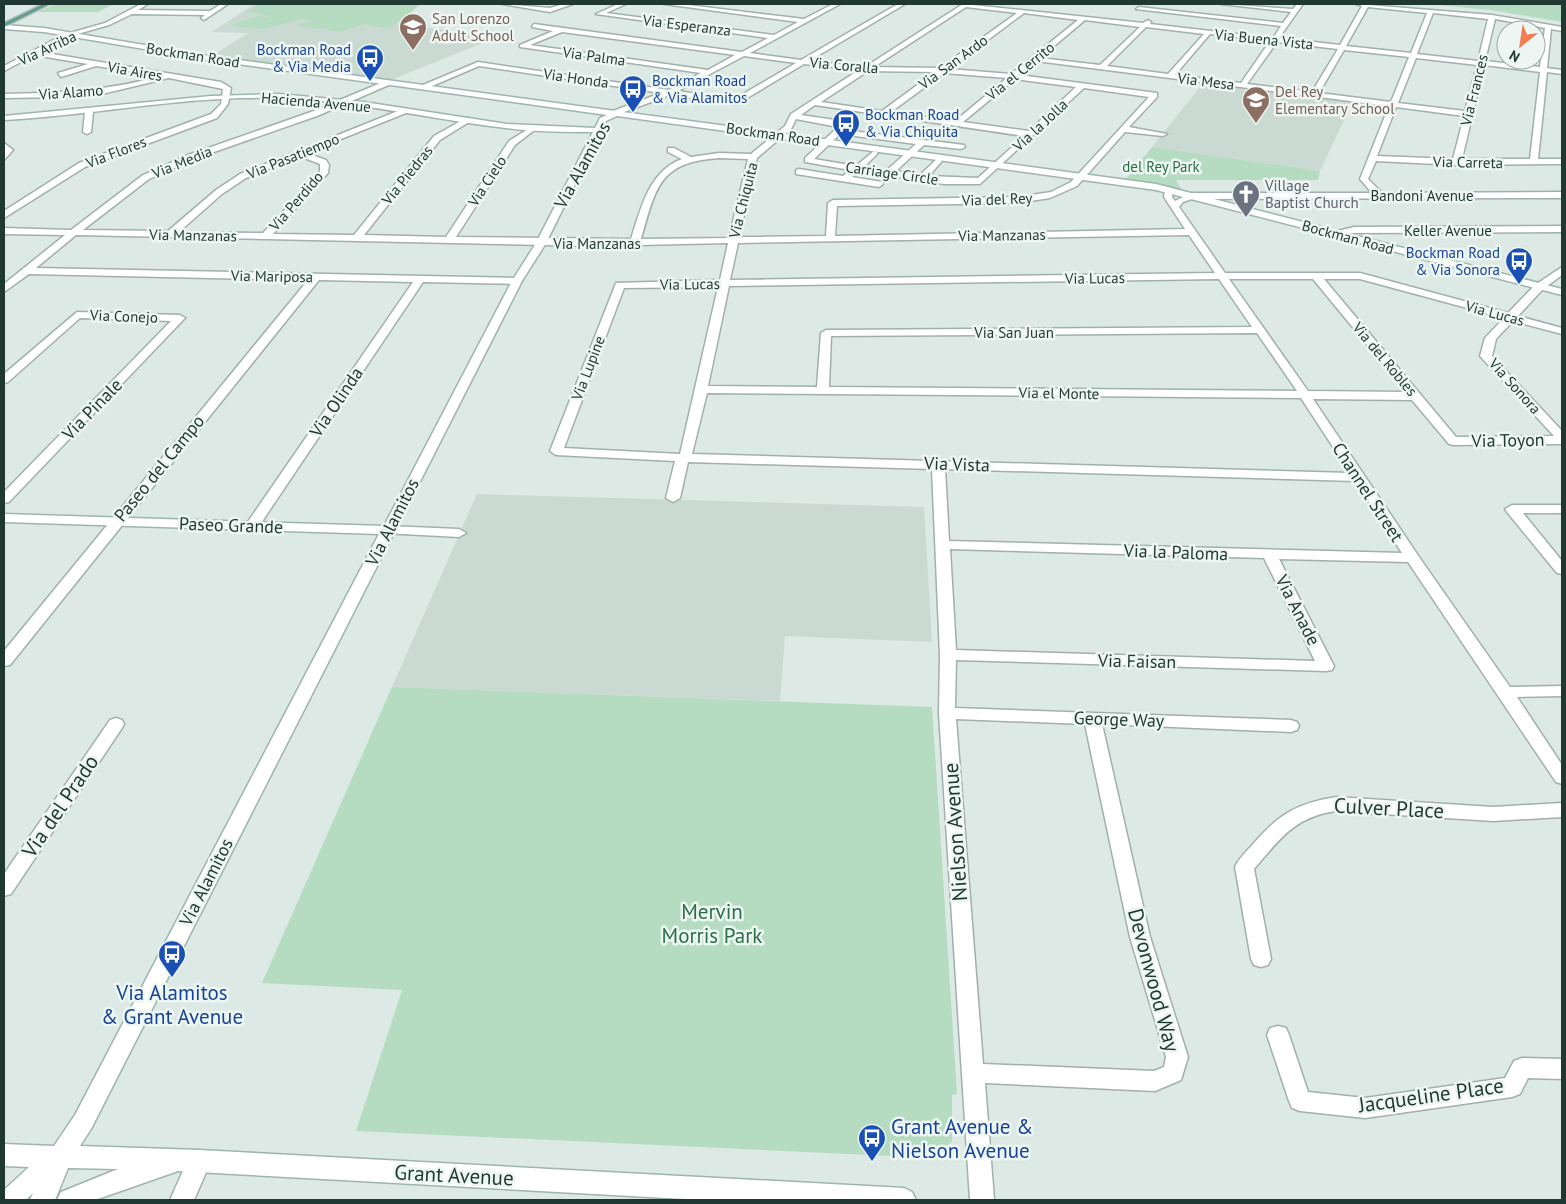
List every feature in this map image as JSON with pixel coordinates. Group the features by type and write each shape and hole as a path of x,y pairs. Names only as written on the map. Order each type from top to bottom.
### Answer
{"main road":[{"path":"4,19 35,4"},
{"path":"4,26 47,4"}],"street":[{"name":"Via Arriba","path":"4,69 72,34 107,24 146,4"},
{"path":"200,20 225,4"},
{"path":"505,4 519,4 550,10 570,4"},
{"name":"Via Esperanza","path":"623,4 599,14 775,37"},
{"path":"667,4 805,21"},
{"path":"803,62 902,4"},
{"path":"1145,4 1139,9 1285,25"},
{"path":"1224,4 1295,11"},
{"path":"1243,85 1300,4"},
{"path":"1315,94 1342,48 1362,4 1492,17 1562,28"},
{"path":"821,5 835,5"},
{"name":"Via Alamitos","path":"60,1156 83,1122 517,281 541,242 605,119 671,92 835,5"},
{"name":"Via Buena Vista","path":"965,5 1496,65"},
{"name":"Via Chiquita","path":"672,498 684,458 688,451 749,168 754,156 779,135 794,116 965,5"},
{"path":"1379,195 1364,179 1431,11"},
{"path":"131,12 211,13"},
{"name":"Via San Ardo","path":"884,113 1022,12"},
{"path":"1101,68 1160,12"},
{"name":"Via Frances","path":"1457,162 1492,17"},
{"name":"Via el Cerrito","path":"957,123 1084,19"},
{"name":"Bockman Road","path":"4,26 41,29 209,58 1080,176 1169,190 1562,292"},
{"name":"Via Coralla","path":"534,26 803,62 867,69 944,69 1154,95"},
{"path":"1546,48 1548,26"},
{"name":"Via Palma","path":"561,29 522,46 708,72"},
{"path":"1170,76 1208,33"},
{"name":"Via Aires","path":"33,53 167,77 218,84 227,88 228,97"},
{"name":"Via Mesa","path":"1033,59 1468,114"},
{"name":"Via Honda","path":"422,87 478,64 734,102 803,62"},
{"path":"61,75 95,64"},
{"path":"1534,162 1544,70"},
{"name":"Via Buena Vista","path":"1544,70 1562,72"},
{"name":"Via Alamo","path":"4,96 90,92 128,87 167,77"},
{"name":"Via Media","path":"4,289 126,191 166,167 342,102 388,82"},
{"name":"Via la Jolla","path":"998,165 1082,86"},
{"name":"Via del Rey","path":"830,239 832,203 1042,198 1064,191 1154,95"},
{"name":"Hacienda Avenue","path":"4,118 89,112 228,97 294,96 533,128 598,130"},
{"name":"Via Flores","path":"4,215 82,165 112,152 191,126 214,116 223,110 228,97"},
{"path":"814,103 1030,134"},
{"name":"Via Pasatiempo","path":"170,235 236,180 258,168 403,111"},
{"path":"87,132 89,112"},
{"path":"794,116 841,124 843,126 825,141"},
{"name":"Via Piedras","path":"356,239 437,138 466,120"},
{"name":"Via Cielo","path":"449,240 512,144 533,128"},
{"path":"1123,129 1163,134"},
{"path":"838,131 960,147"},
{"name":"Carriage Circle","path":"825,141 826,144 808,160 924,178 966,182 980,181 998,165"},
{"path":"890,172 922,142"},
{"path":"4,145 8,150 4,157"},
{"path":"671,150 690,160"},
{"name":"Via Perdido","path":"265,237 324,174 325,165 323,162 297,153"},
{"path":"845,178 874,153"},
{"path":"635,243 662,173 675,165 690,160 724,156 754,156"},
{"name":"Via Carreta","path":"1373,158 1457,162 1562,162"},
{"path":"924,178 938,161"},
{"path":"800,172 880,184"},
{"name":"Channel Street","path":"1169,190 1168,197 1191,232 1305,396 1357,477 1562,778"},
{"name":"Bandoni Avenue","path":"1191,196 1562,195"},
{"path":"1174,206 1180,200 1191,196"},
{"name":"Keller Avenue","path":"1334,233 1354,230 1562,229"},
{"name":"Via Manzanas","path":"4,232 635,243 1191,232"},
{"name":"Via Sonora","path":"1562,270 1539,286 1491,338 1486,356 1562,439"},
{"name":"Via Mariposa","path":"28,271 517,281"},
{"name":"Via Lucas","path":"620,285 1222,276 1360,276 1562,331"},
{"name":"Via del Robles","path":"1316,276 1453,441"},
{"name":"Paseo del Campo","path":"4,661 316,277"},
{"name":"Via Olinda","path":"252,526 420,279"},
{"name":"Via Lupine","path":"556,451 620,285"},
{"name":"Via Conejo","path":"4,380 77,315 180,318"},
{"name":"Via Pinale","path":"4,499 180,318"},
{"name":"Via San Juan","path":"823,390 826,332 1260,330"},
{"name":"Via el Monte","path":"702,389 1416,396"},
{"name":"Via Toyon","path":"1453,441 1562,439"},
{"name":"Via Vista","path":"556,451 684,458 1357,477"},
{"name":"Nielson Avenue","path":"938,464 948,655 948,714 982,1200"},
{"path":"1562,509 1512,509 1562,570"},
{"name":"Paseo Grande","path":"4,518 458,532"},
{"name":"Via la Paloma","path":"941,545 1412,558"},
{"name":"Via Anade","path":"1270,555 1326,666"},
{"name":"Via Faisan","path":"948,655 1326,666"},
{"path":"1505,692 1562,692"},
{"name":"George Way","path":"948,714 1291,726"},
{"name":"Devonwood Way","path":"972,1073 1155,1081 1173,1073 1177,1057 1140,937 1092,718"},
{"name":"Via del Prado","path":"4,889 116,724"},
{"name":"Culver Place","path":"1261,959 1244,867 1286,820 1314,806 1336,804 1493,814 1562,810"},
{"name":"Jacqueline Place","path":"1278,1035 1300,1101 1365,1108 1512,1087 1522,1068 1562,1069"},
{"name":"Grant Avenue","path":"4,1155 189,1161 904,1200"},
{"path":"11,1200 22,1187 60,1156"},
{"path":"42,1200 49,1189 60,1156"},
{"path":"69,1200 99,1187 189,1161 182,1200"}],"shaded area":[{"path":"255,4 421,4 397,24 500,36 391,80 212,56 248,33 211,32"},
{"name":"Del Rey Elementary School","path":"1204,82 1353,101 1320,171 1152,147"},
{"path":"477,494 924,507 932,642 785,636 780,701 392,687"}],"green space":[{"path":"56,4 114,4 98,12 38,12"},
{"path":"259,4 420,4 389,29 365,24 339,32 324,29 330,27 318,29 301,27 297,25 315,21 301,19 265,29 231,25 258,16 266,17 254,22 271,16 247,12"},
{"path":"1427,4 1562,4 1562,22 1491,10"},
{"name":"del Rey Park","path":"1152,147 1320,171 1318,180 1176,180 1182,191 1125,180"},
{"name":"Mervin Morris Park","path":"392,687 932,707 957,1094 952,1095 952,1141 935,1158 356,1131 402,990 262,983"}],"place":[{"name":"San Lorenzo Adult School","path":"413,51"},
{"name":"Bockman Road & Via Media","path":"370,82"},
{"name":"Bockman Road & Via Alamitos","path":"633,113"},
{"name":"Del Rey Elementary School","path":"1256,124"},
{"name":"Bockman Road & Via Chiquita","path":"846,147"},
{"name":"Village Baptist Church","path":"1246,218"},
{"name":"Bockman Road & Via Sonora","path":"1519,285"},
{"name":"Via Alamitos & Grant Avenue","path":"172,978"},
{"name":"Grant Avenue & Nielson Avenue","path":"872,1162"}]}
